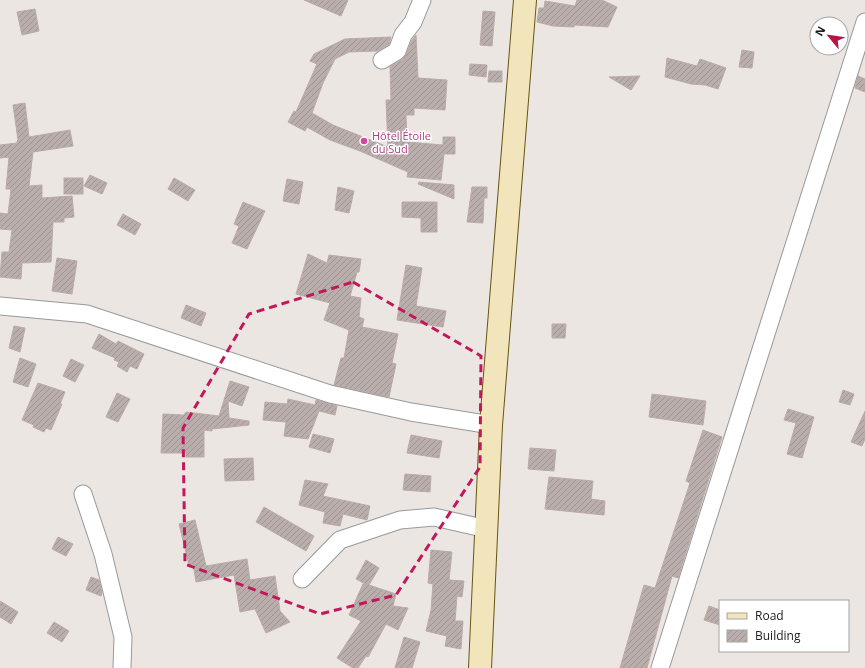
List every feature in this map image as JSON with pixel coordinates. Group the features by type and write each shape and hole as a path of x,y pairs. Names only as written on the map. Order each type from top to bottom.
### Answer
{"main road":[{"path":"480,668 491,425 525,0"}],"street":[{"path":"382,60 396,51 413,22 422,0"},
{"path":"660,668 865,22"},
{"path":"0,306 87,314 330,394 411,412 491,425"},
{"path":"83,494 103,554 123,637 122,668"},
{"path":"302,579 340,540 400,520 434,517 487,529"}],"highlighted area":[{"path":"353,282 481,356 480,467 396,595 320,614 185,564 183,428 249,314"}],"building":[{"path":"304,0 348,0 341,16"},
{"path":"577,0 602,0 617,7 608,27 574,25 574,27 553,26 537,22 539,8 544,8 545,1 575,6"},
{"path":"35,9 39,31 22,35 17,12"},
{"path":"483,11 495,12 492,46 480,45"},
{"path":"416,35 418,78 447,80 445,110 414,108 414,115 406,115 407,142 443,145 443,137 455,137 455,154 444,154 441,180 407,177 408,172 360,151 330,140 307,127 305,131 288,122 294,111 296,112 317,64 310,61 314,54 345,39 391,37 389,44 377,51 349,52 335,59 323,83 312,113 333,125 388,147 386,100 391,100 390,67 402,60"},
{"path":"742,50 754,52 752,68 739,67"},
{"path":"667,58 697,66 700,59 726,68 718,89 665,77"},
{"path":"470,64 487,65 486,77 469,75"},
{"path":"489,71 502,71 502,82 488,82"},
{"path":"640,76 631,90 609,77"},
{"path":"858,76 865,79 865,92 855,88"},
{"path":"25,103 29,137 70,130 73,146 33,152 29,186 42,185 42,198 72,196 74,217 64,218 64,222 53,222 51,262 22,263 21,279 0,277 2,252 9,252 12,230 0,229 0,213 8,214 11,189 6,189 9,157 0,158 0,145 17,143 18,140 13,105"},
{"path":"90,175 107,183 102,194 84,186"},
{"path":"64,178 83,178 83,194 64,194"},
{"path":"174,178 195,190 188,201 168,189"},
{"path":"287,179 303,182 299,204 283,201"},
{"path":"419,182 454,185 454,199 418,184"},
{"path":"338,187 354,191 349,213 335,210"},
{"path":"472,187 487,187 487,198 484,198 483,223 467,222"},
{"path":"243,202 265,211 247,249 232,243 239,226 234,224"},
{"path":"402,202 437,202 437,232 421,232 421,218 402,217"},
{"path":"123,214 141,224 135,235 117,225"},
{"path":"308,254 327,263 329,255 361,259 359,272 357,272 350,296 361,298 359,317 364,319 362,327 398,334 392,363 396,364 389,397 334,385 341,358 344,358 349,330 324,320 330,303 296,294"},
{"path":"57,258 77,261 72,294 52,291"},
{"path":"406,265 422,268 416,306 446,311 443,327 397,320"},
{"path":"186,305 206,313 201,326 181,318"},
{"path":"552,324 566,324 565,338 552,338"},
{"path":"14,326 25,328 20,352 9,348"},
{"path":"99,334 116,344 118,341 144,354 137,369 130,366 127,372 117,366 119,362 114,360 115,358 92,348"},
{"path":"20,358 36,364 28,387 13,382"},
{"path":"71,359 84,365 75,382 63,376"},
{"path":"230,381 249,387 242,406 228,401 229,418 249,421 249,425 212,429 212,431 204,430 204,457 186,457 186,453 161,453 163,414 184,415 186,412 219,416"},
{"path":"38,383 65,392 60,404 62,404 51,430 46,428 44,432 33,427 34,425 22,420"},
{"path":"843,390 854,394 850,405 839,402"},
{"path":"117,393 130,399 118,422 106,417"},
{"path":"652,394 706,401 703,425 649,417"},
{"path":"288,399 315,405 316,400 337,406 335,415 319,411 308,439 284,436 286,422 263,420 265,402 287,404"},
{"path":"788,409 814,417 802,458 787,454 796,423 784,420"},
{"path":"865,411 865,439 862,446 851,442"},
{"path":"703,430 722,437 678,578 672,576 647,668 620,668 644,585 655,588 690,483 686,481"},
{"path":"313,434 334,439 330,453 309,447"},
{"path":"411,435 442,441 439,458 407,453"},
{"path":"530,448 556,450 554,471 528,469"},
{"path":"253,458 254,480 225,481 224,459"},
{"path":"405,474 431,476 430,492 403,490"},
{"path":"549,477 593,481 591,499 605,501 604,515 545,509"},
{"path":"305,480 328,484 323,496 370,506 367,520 343,514 340,526 323,523 325,512 299,505"},
{"path":"264,507 314,536 306,551 256,522"},
{"path":"195,520 206,566 247,559 250,580 275,576 280,611 290,622 266,633 255,609 240,612 234,575 196,582 193,564 189,565 179,524"},
{"path":"58,537 73,544 66,556 52,549"},
{"path":"431,550 452,552 449,580 464,581 462,597 457,596 455,621 463,621 461,649 445,646 447,636 426,631 431,610 433,584 428,583"},
{"path":"366,560 379,568 369,585 396,594 393,606 408,608 398,630 386,624 368,657 366,656 358,668 353,668 337,658 361,621 349,615 363,584 367,585 356,579"},
{"path":"91,577 99,580 102,593 101,596 86,590"},
{"path":"0,601 18,612 11,624 0,617"},
{"path":"709,606 719,610 719,625 704,620"},
{"path":"54,622 69,631 62,642 47,633"},
{"path":"404,637 420,642 412,668 395,668"}],"place":[{"name":"Hôtel Étoile du Sud","path":"364,141"}]}
